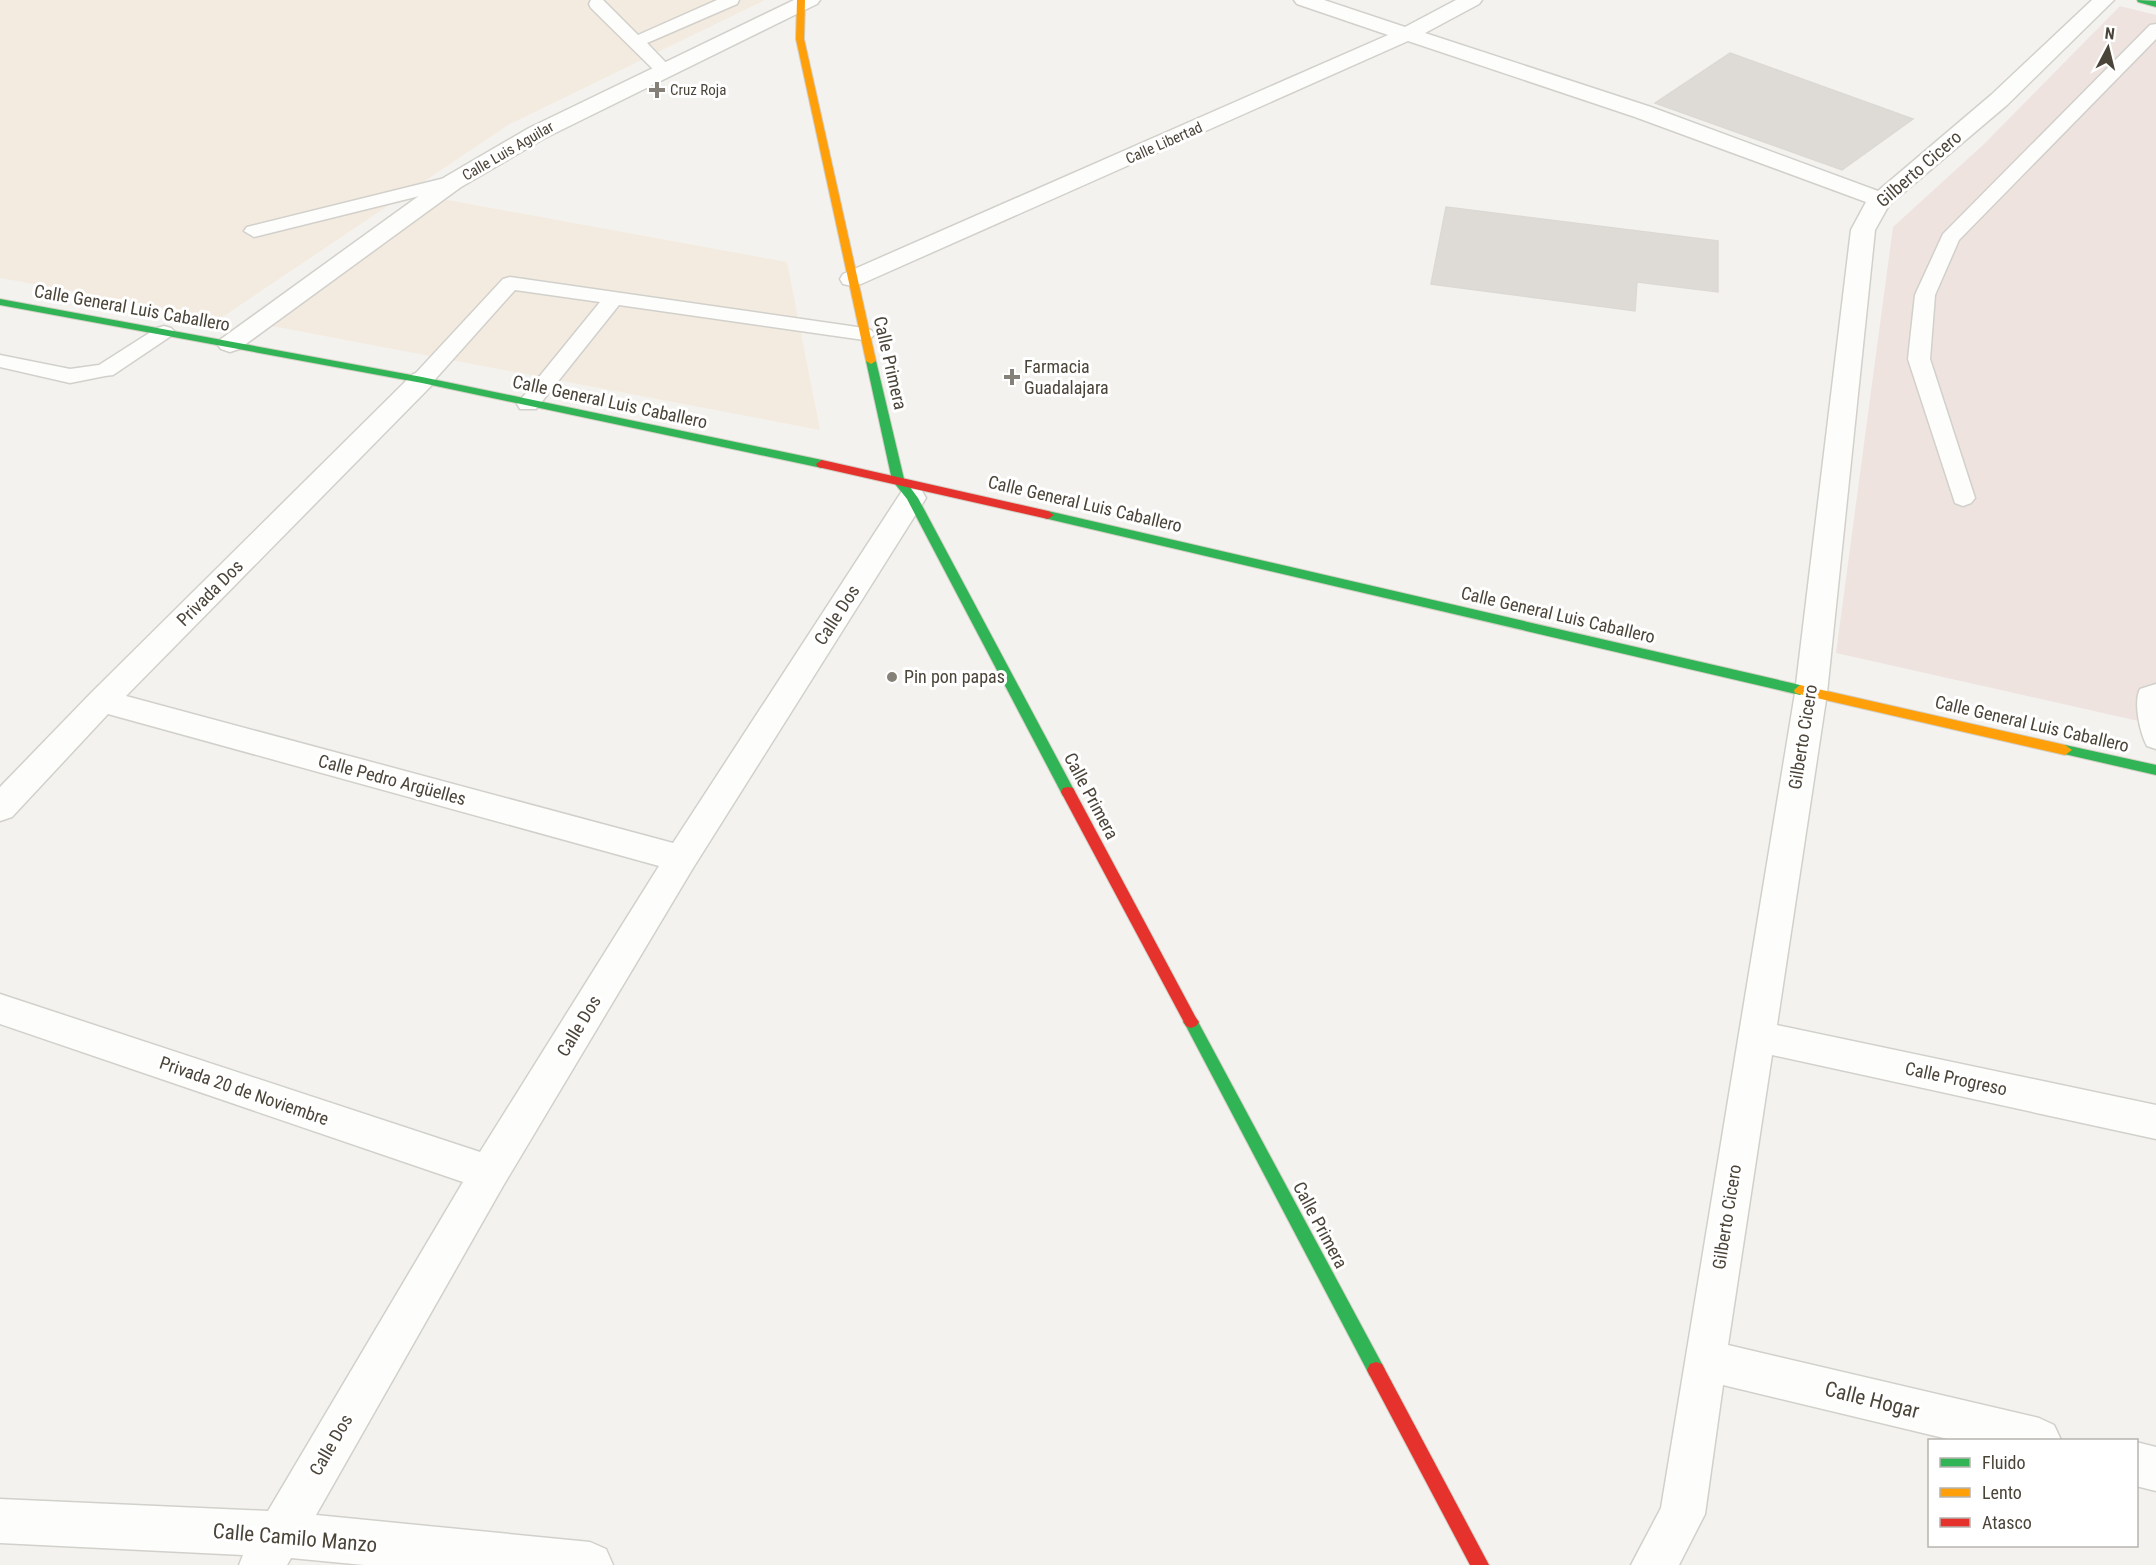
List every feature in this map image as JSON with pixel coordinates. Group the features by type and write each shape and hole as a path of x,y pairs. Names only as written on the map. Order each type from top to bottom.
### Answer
{"street":[{"path":"1304,0 1643,112 1881,200"},
{"name":"Calle Libertad","path":"852,279 1405,35 1472,0"},
{"name":"Gilberto Cicero","path":"1654,1565 1683,1514 1705,1360 1811,693 1863,230 1872,210 1881,200 1999,100 2104,0"},
{"path":"2141,0 2156,4"},
{"name":"Calle Luis Aguilar","path":"230,344 453,182 537,133 803,2"},
{"name":"Calle Primera","path":"803,2 800,39 864,334 905,489 1480,1565"},
{"name":"Calle General Luis Caballero","path":"0,302 422,380 2156,770"},
{"name":"Privada Dos","path":"0,808 102,701 422,380"},
{"name":"Calle Dos","path":"271,1550 489,1173 905,489"},
{"name":"Calle Pedro Argüelles","path":"102,701 681,859"},
{"name":"Privada 20 de Noviembre","path":"0,1009 489,1173"},
{"name":"Calle Progreso","path":"1756,1036 2156,1122"},
{"name":"Calle Hogar","path":"1705,1360 2035,1439"},
{"path":"2138,1464 2156,1469"},
{"name":"Calle Camilo Manzo","path":"0,1521 271,1550 590,1565"}],"lane":[{"path":"636,42 731,0"},
{"path":"601,1 664,70"},
{"path":"1963,498 1919,359 1925,295 1950,238 2156,29"},
{"path":"254,231 453,182"},
{"path":"422,380 510,283 864,334"},
{"path":"528,404 613,299"},
{"path":"0,361 70,376 105,370 164,332"},
{"path":"2156,693 2149,696 2156,740"}],"shaded area":[{"path":"0,0 765,0 508,125 221,318 0,278"},
{"path":"2120,6 2156,15 2156,725 1836,653 1893,227 1984,144"},
{"path":"442,199 787,262 820,430 272,326"}],"building":[{"path":"1730,53 1913,119 1842,170 1655,103"},
{"path":"1446,207 1718,241 1718,292 1637,282 1635,311 1431,284"}],"traffic: fast":[{"path":"2141,0 2156,4"},
{"path":"0,302 422,380 822,464"},
{"path":"871,361 898,480 912,498 1068,792"},
{"path":"1048,515 1800,690"},
{"path":"2065,750 2156,770"},
{"path":"1191,1022 1376,1370"}],"traffic: slow":[{"path":"801,0 800,39 871,361"},
{"path":"1800,690 2065,750"}],"traffic: jam":[{"path":"822,464 1048,515"},
{"path":"1068,792 1191,1022"},
{"path":"1376,1370 1480,1565"}],"place":[{"name":"Cruz Roja","path":"657,90"},
{"name":"Farmacia Guadalajara","path":"1012,377"},
{"name":"Pin pon papas","path":"892,677"}]}
